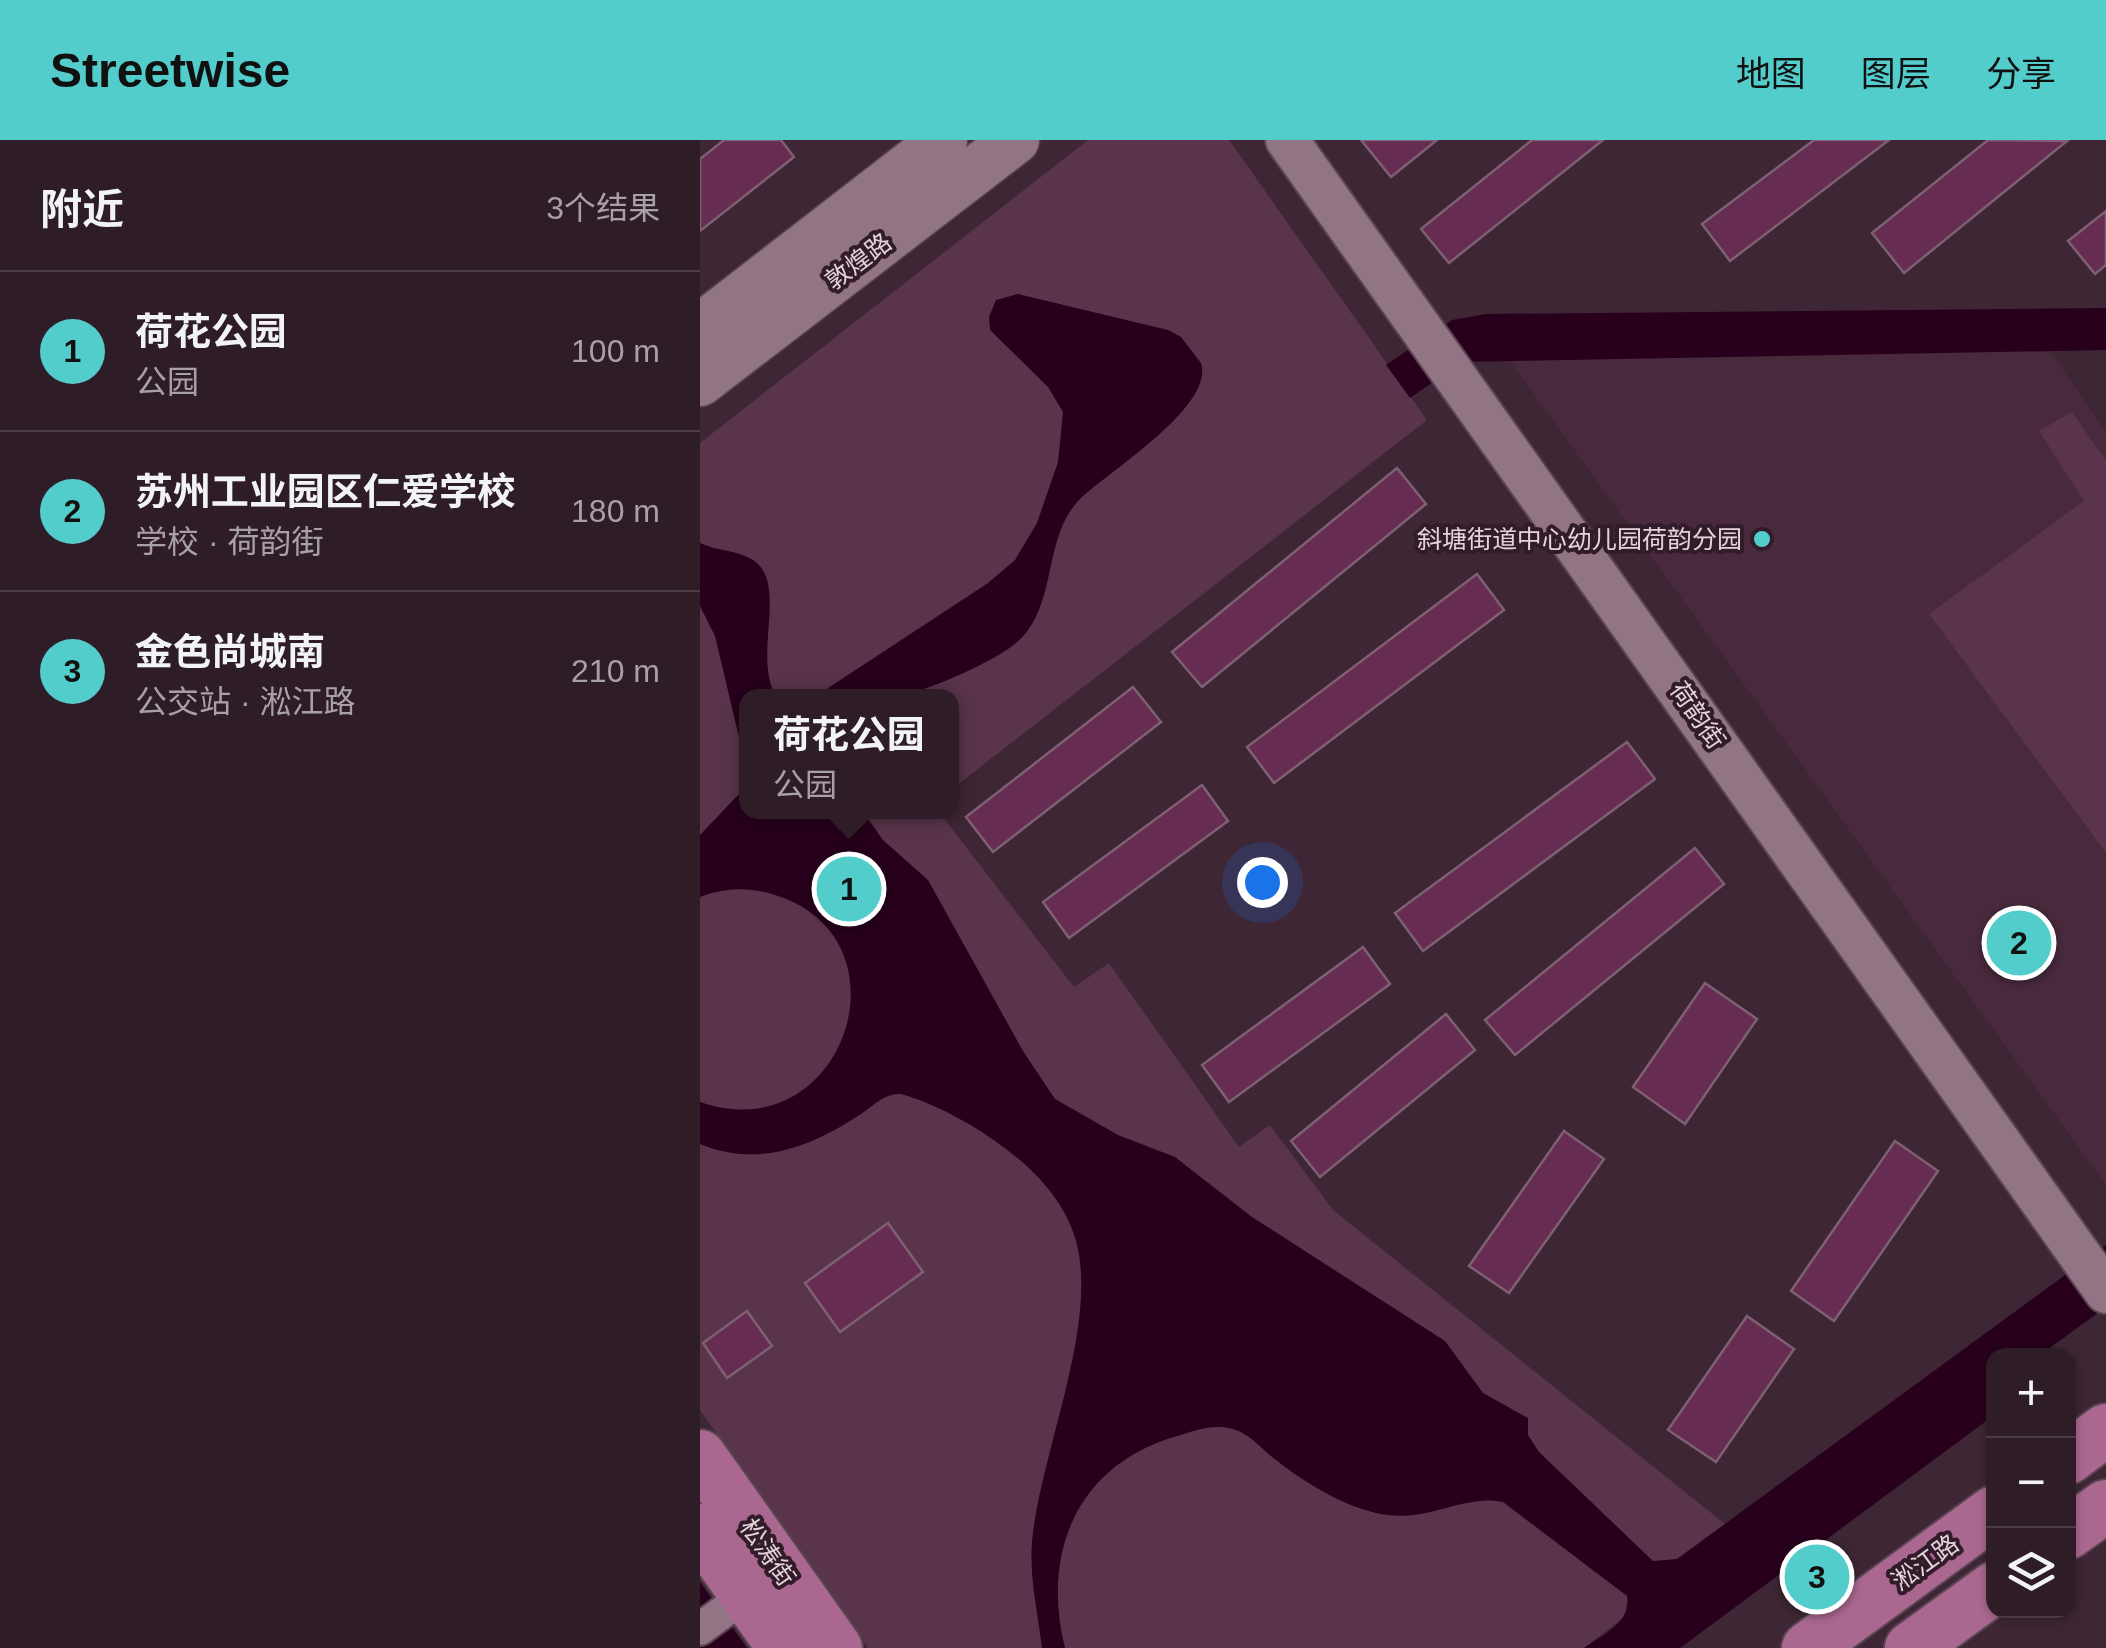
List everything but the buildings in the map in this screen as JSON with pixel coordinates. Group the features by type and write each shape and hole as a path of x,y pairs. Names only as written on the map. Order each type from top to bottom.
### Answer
{"main road":[{"name":"敦煌路","path":"700,328 943,140"},
{"name":"敦煌路","path":"700,382 1015,140"},
{"path":"2076,1452 2106,1430"},
{"name":"松涛街","path":"700,1456 836,1648"},
{"path":"2076,1528 2106,1506"},
{"name":"淞江路","path":"1808,1648 1986,1518"},
{"name":"松涛街","path":"700,1530 784,1648"},
{"path":"1911,1648 1986,1594"}],"street":[{"name":"荷韵街","path":"1287,140 1482,409 2106,1292"},
{"path":"700,1629 746,1594"}],"shaded area":[{"path":"1088,140 1229,140 1427,420 959,784 959,689 739,689 739,819 944,819 1074,987 1109,963 1239,1147 1270,1125 1333,1210 1725,1524 1628,1596 1624,1617 1584,1648 868,1648 700,1410 700,443"},
{"path":"1018,294 1168,330 1181,337 1201,363 1201,380 1177,418 1080,499 1068,515 1037,615 1011,647 987,662 924,689 827,689 988,583 1015,560 1037,523 1058,462 1063,412 1048,387 990,330 989,317 996,300"},
{"path":"2106,308 2106,350 1462,362 1410,398 1386,365 1452,320 1486,314"},
{"path":"2050,351 2106,432 2106,1185 1510,361"},
{"path":"2072,412 2106,461 2106,853 1929,614 2084,501 2039,431"},
{"path":"700,543 740,554 763,571 770,603 767,661 773,689 739,689 739,737 715,636 700,606"},
{"path":"739,794 739,819 868,819 883,840 928,880 1023,1051 1055,1099 1118,1135 1175,1157 1252,1217 1445,1341 1483,1393 1528,1418 1528,1435 1539,1452 1653,1561 1677,1559 2106,1245 2106,1307 2050,1348 1986,1348 1986,1421 1680,1648 1584,1648 1621,1620 1628,1605 1627,1596 1503,1502 1473,1502 1411,1515 1376,1513 1323,1492 1246,1435 1218,1427 1188,1432 1140,1450 1091,1491 1074,1518 1063,1547 1058,1579 1065,1648 1042,1648 1031,1555 1037,1507 1080,1311 1081,1274 1072,1228 1052,1194 1015,1156 961,1119 901,1094 885,1098 823,1136 784,1150 743,1154 700,1144 700,1102 750,1109 792,1097 824,1070 844,1033 851,993 843,953 818,918 775,895 756,891 728,890 700,897 700,835"},
{"path":"700,1582 747,1648 700,1648"}],"place":[{"name":"斜塘街道中心幼儿园荷韵分园","path":"1762,539"},
{"name":"荷花公园","path":"849,889"},
{"name":"苏州工业园区仁爱学校","path":"2019,943"},
{"name":"金色尚城南","path":"1817,1577"}]}
